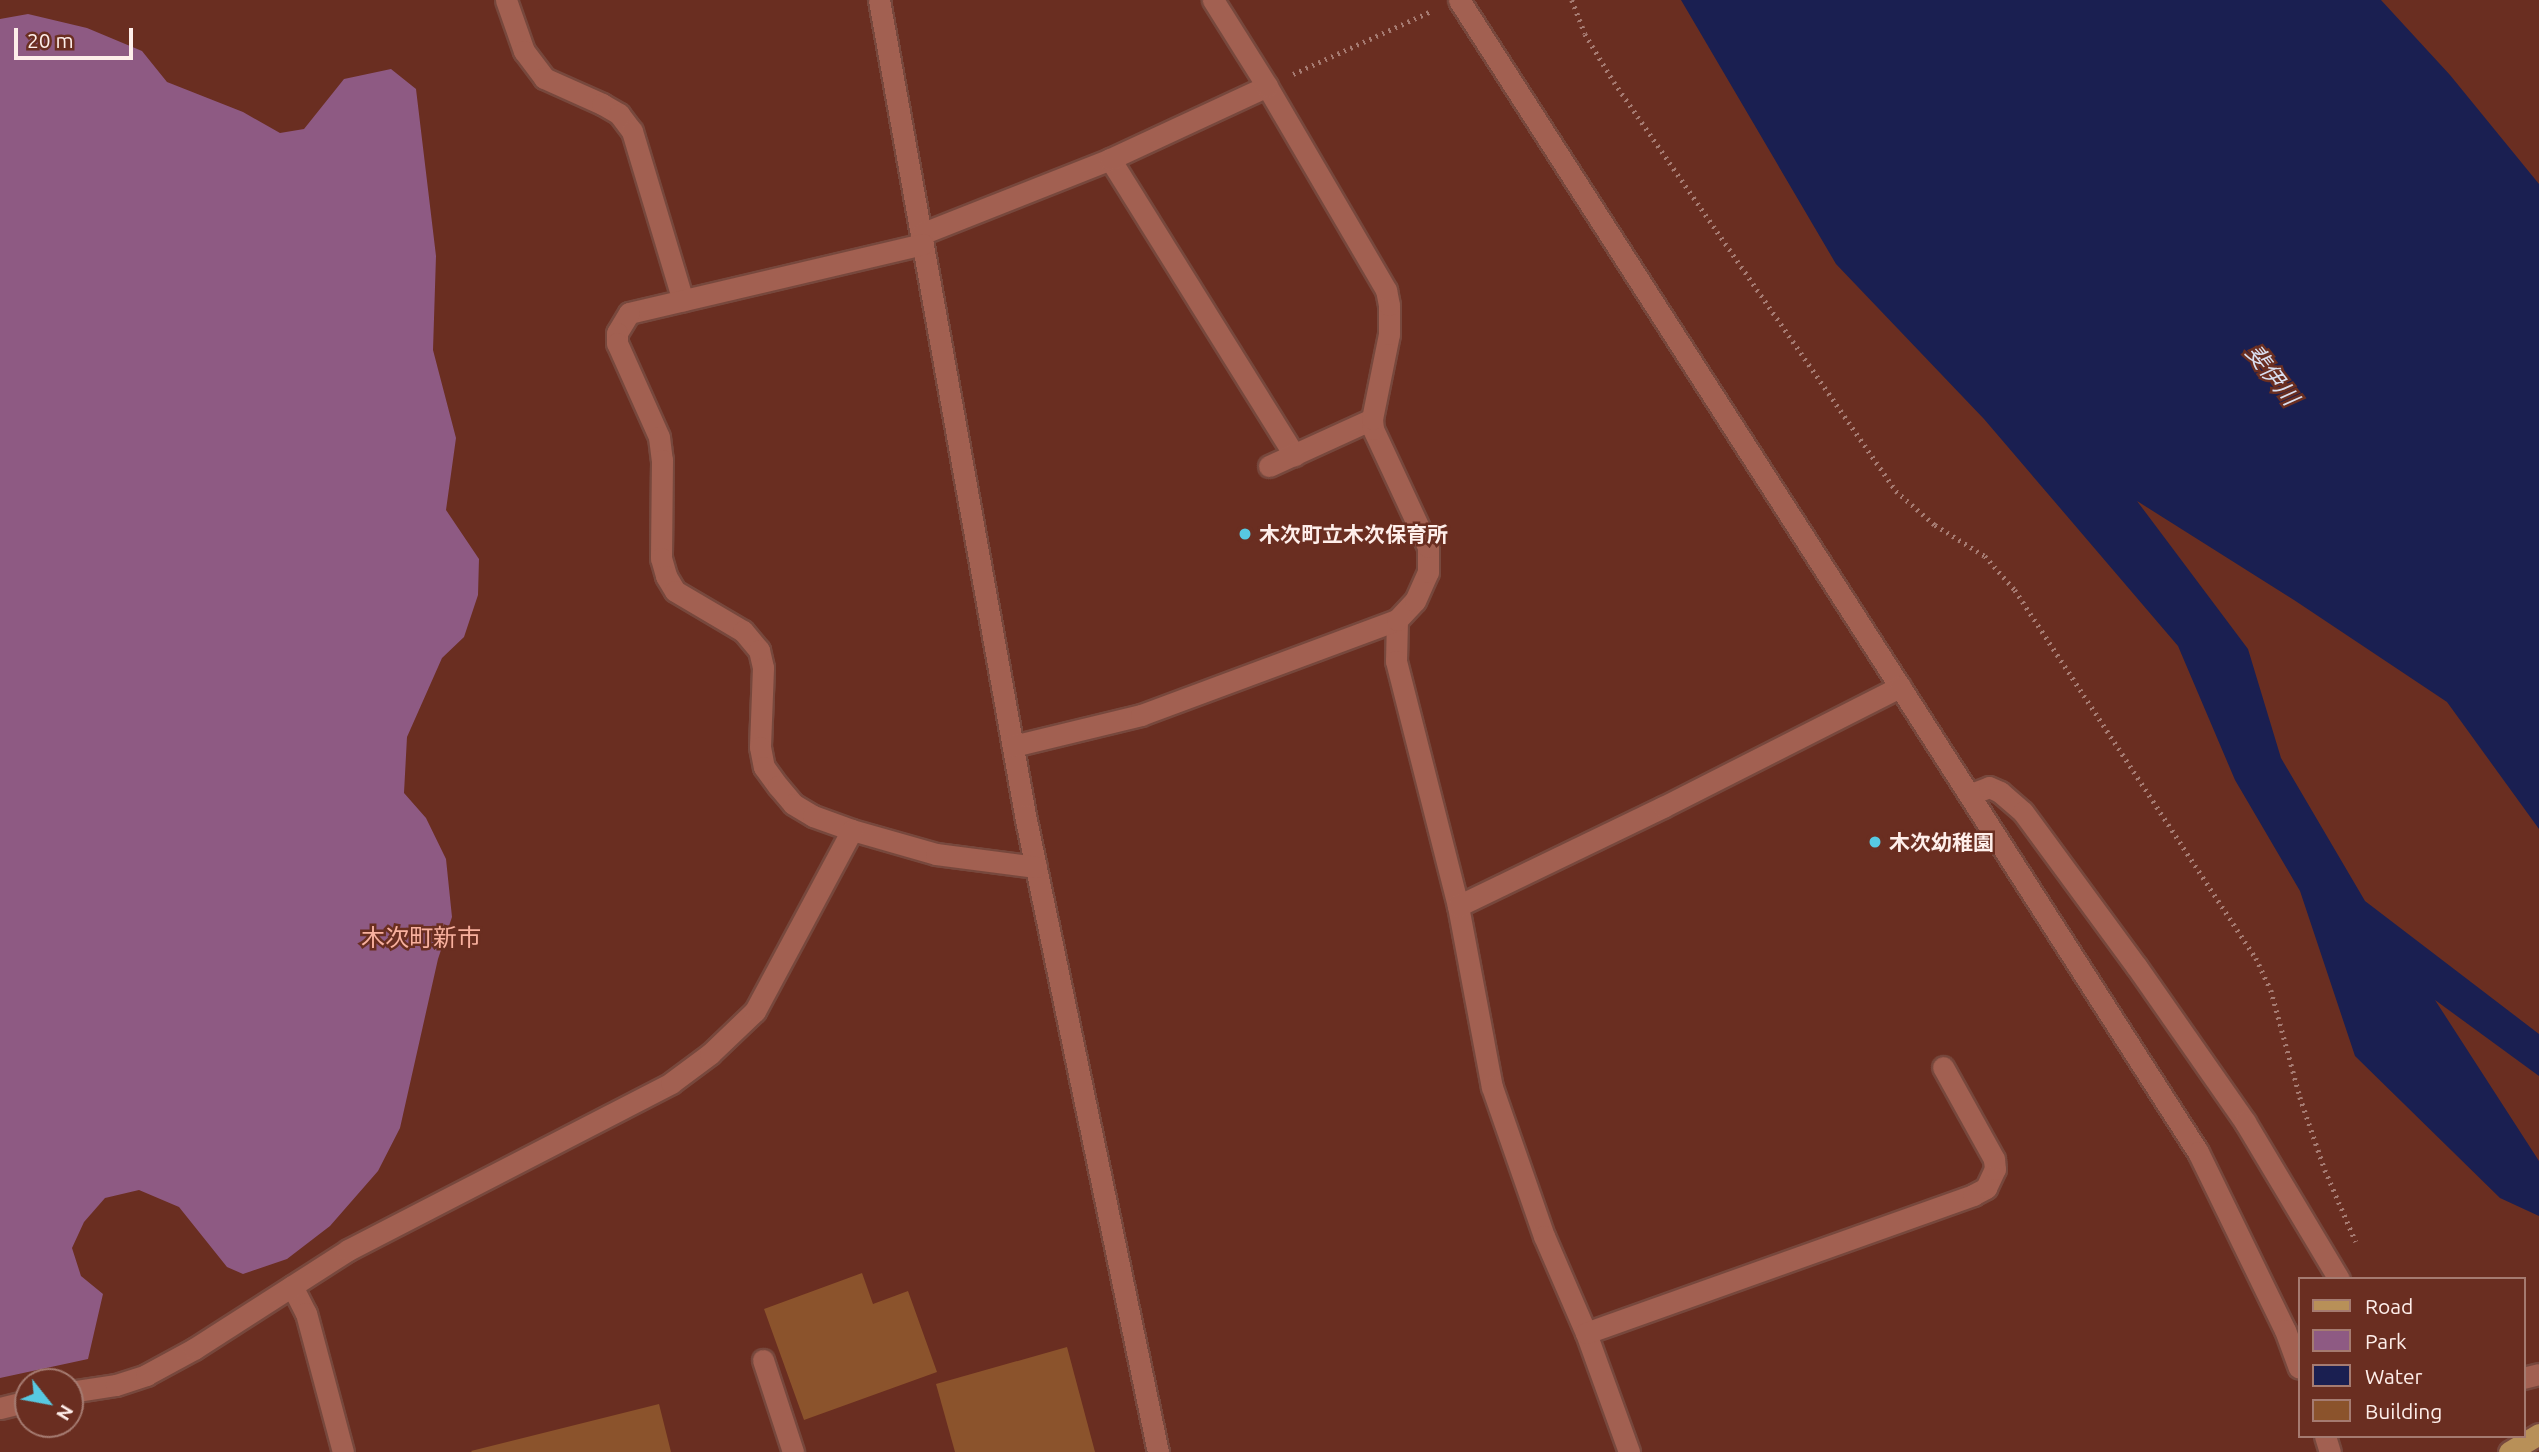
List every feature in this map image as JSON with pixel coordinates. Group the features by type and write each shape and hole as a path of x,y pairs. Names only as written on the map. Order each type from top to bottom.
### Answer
{"main road":[{"path":"2508,1452 2539,1434"}],"street":[{"path":"506,0 524,51 544,78 602,104 618,114 632,131 683,301"},
{"path":"879,0 1013,746 1158,1452"},
{"path":"1013,746 1141,715 1397,620 1423,587 1430,558 1428,547 1377,441 1372,419 1389,334 1386,290 1267,86 1213,0"},
{"path":"1451,3 1971,794 2198,1152 2285,1330 2298,1365"},
{"path":"1037,867 936,854 852,830 813,816 793,804 778,786 764,767 760,747 763,668 759,650 743,631 675,591 666,576 661,558 662,460 659,437 617,343 617,333 629,313 922,239 1110,159 1267,86"},
{"path":"1110,159 1294,455"},
{"path":"1269,467 1372,419"},
{"path":"1397,620 1396,661 1458,906 1492,1087 1544,1236 1586,1333 1629,1452"},
{"path":"1458,906 1663,807 1900,687"},
{"path":"1971,794 1989,787 2006,796 2023,813 2137,967 2245,1122 2338,1277"},
{"path":"84,1390 116,1385 146,1375 348,1250 671,1083 710,1054 755,1011 852,830"},
{"path":"1586,1333 1960,1200 1986,1188 1993,1176 1994,1159 1943,1067"},
{"path":"292,1286 306,1313 343,1452"},
{"path":"763,1360 793,1452"}],"path":[{"path":"1572,0 1585,34 1614,82 1896,491 1935,525 1985,556 2015,590 2256,958 2271,990 2300,1097 2325,1170 2361,1255"},
{"path":"1267,86 1451,3"}],"green space":[{"path":"28,14 87,28 142,51 167,82 243,112 280,133 304,129 344,79 391,69 416,89 436,256 433,350 456,438 446,510 479,559 478,595 464,637 442,658 407,737 404,793 426,818 446,859 452,917 438,959 400,1128 378,1171 330,1226 287,1259 243,1274 227,1267 179,1207 139,1190 105,1198 84,1222 72,1248 81,1276 103,1294 88,1359 46,1368 14,1368 14,1375 0,1378 0,19"}],"water":[{"name":"斐伊川","path":"1681,0 2381,0 2450,75 2539,184 2539,829 2447,702 2294,600 2137,501 2248,649 2281,758 2365,901 2539,1034 2539,1076 2435,1000 2539,1161 2539,1216 2500,1198 2355,1056 2300,891 2235,780 2178,646 1984,419 1836,264"}],"building":[{"path":"862,1273 873,1304 908,1291 937,1372 804,1420 764,1309"},
{"path":"1067,1347 1095,1452 955,1452 936,1384"},
{"path":"659,1404 671,1452 471,1451"}],"place":[{"name":"木次町立木次保育所","path":"1245,534"},
{"name":"木次幼稚園","path":"1875,842"}],"district":[{"name":"木次町新市","path":"421,938"}]}
